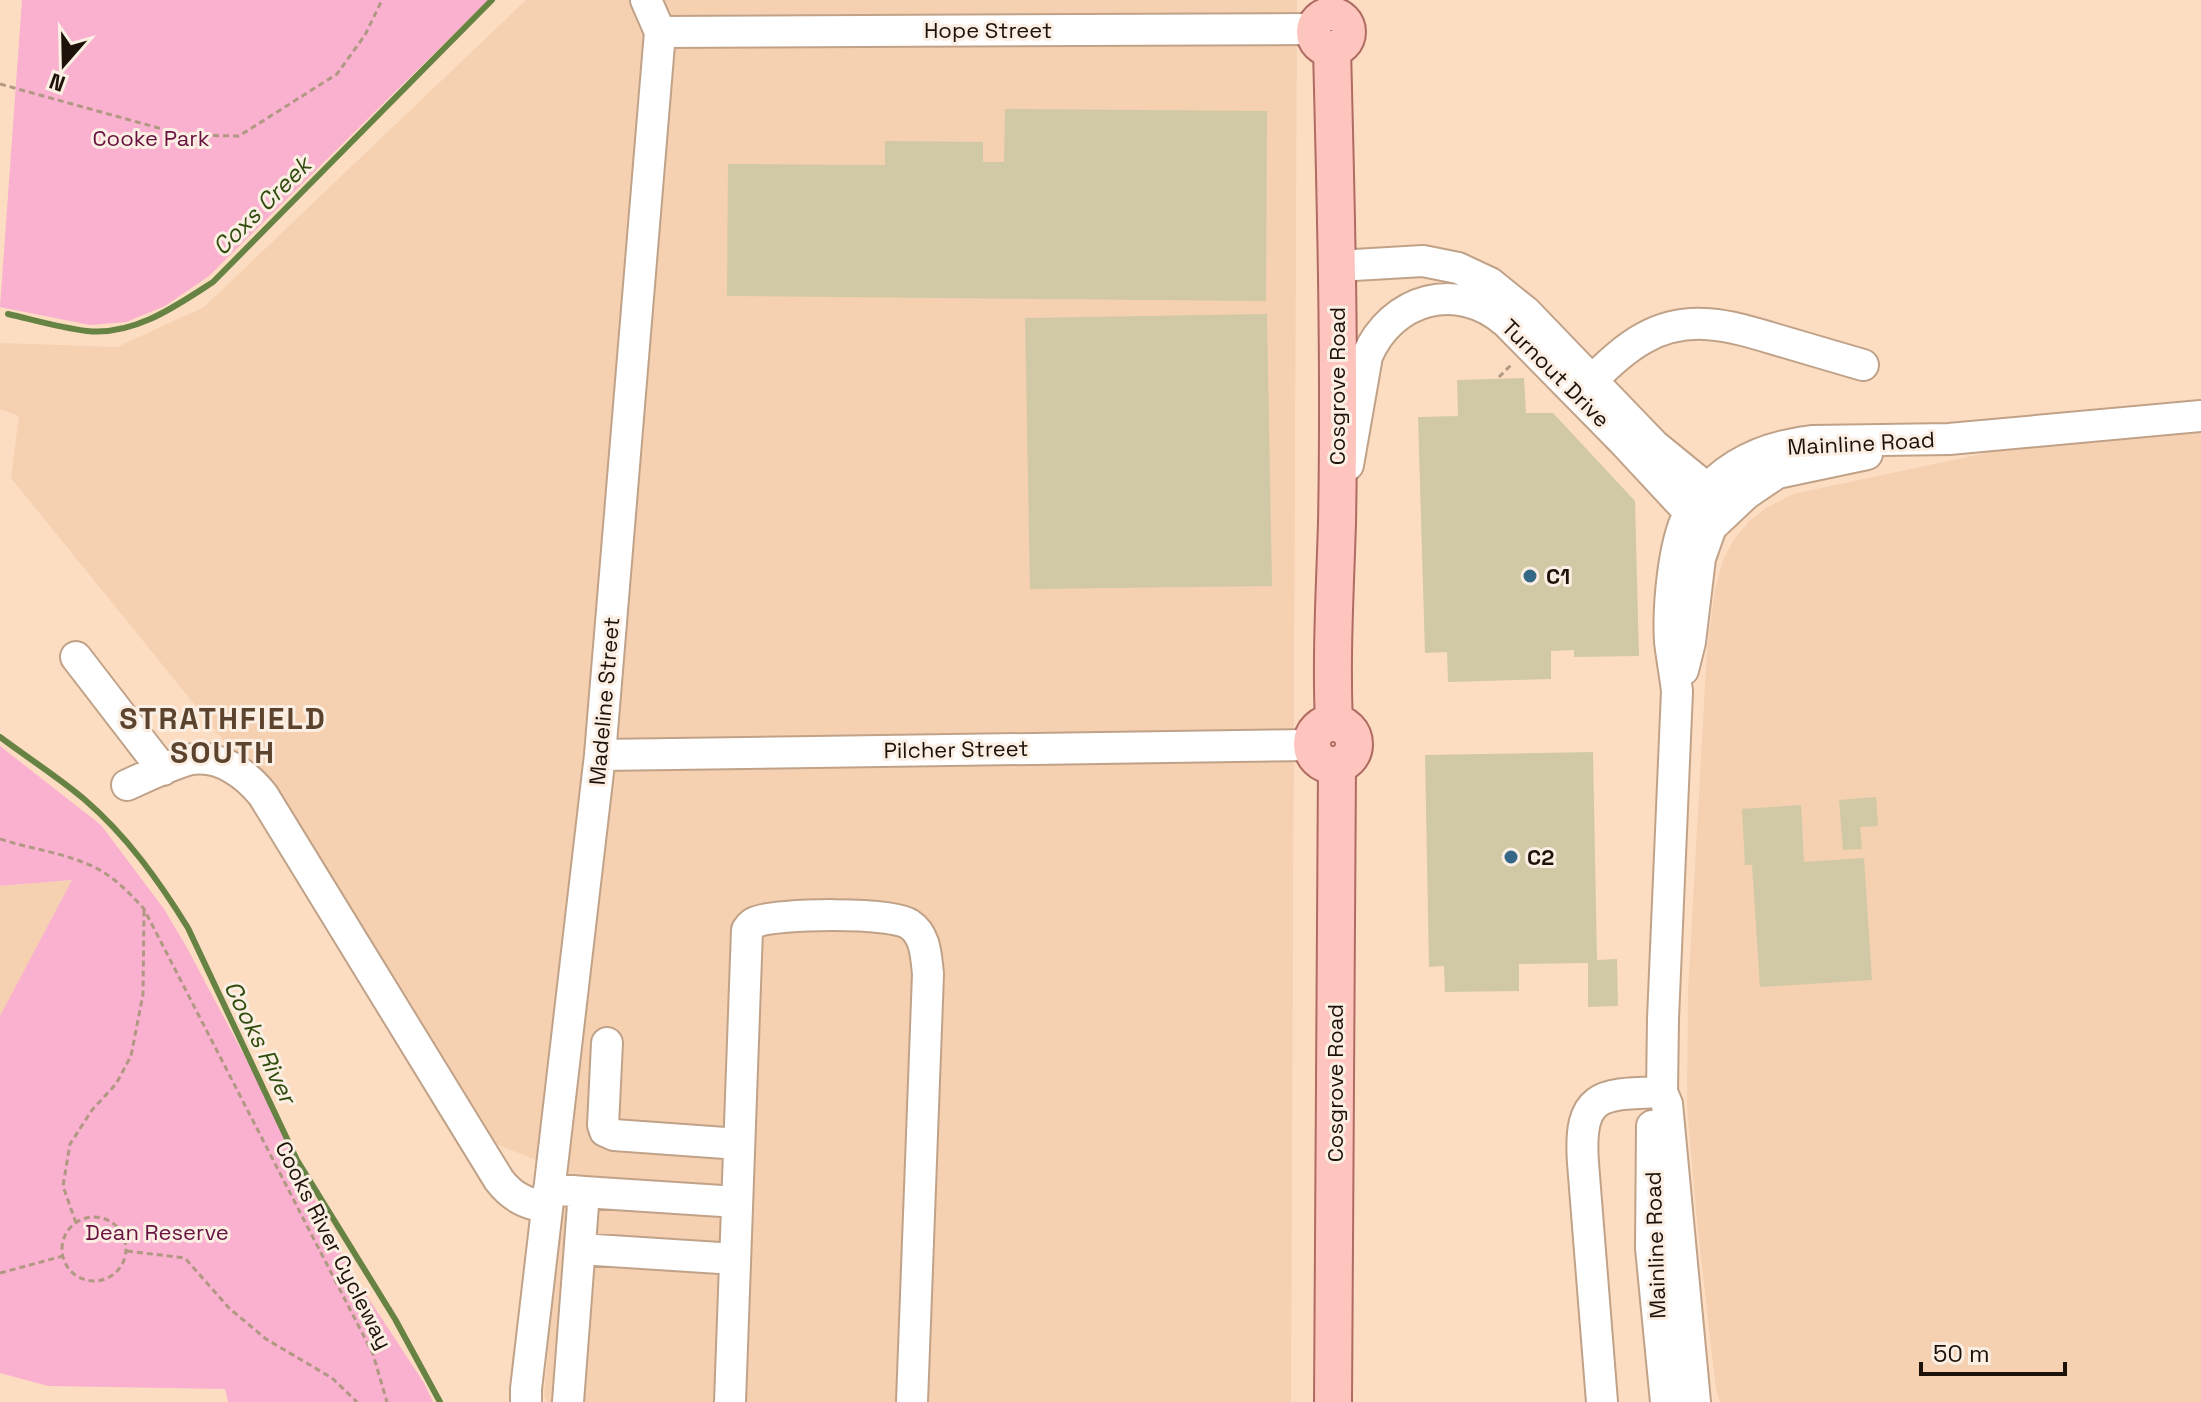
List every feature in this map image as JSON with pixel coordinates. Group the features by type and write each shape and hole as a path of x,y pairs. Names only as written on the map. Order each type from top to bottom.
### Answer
{"main road":[{"name":"Cosgrove Road","path":"1327,23 1337,266 1337,524 1328,744 1333,1402"}],"street":[{"name":"Madeline Street","path":"526,1402 600,755 660,32 646,0"},
{"name":"Hope Street","path":"660,32 1327,23"},
{"name":"Turnout Drive","path":"1337,266 1423,261 1476,275 1507,294 1585,387"},
{"name":"Turnout Drive","path":"1337,524 1367,356 1383,328 1407,309 1437,300 1456,300 1482,306 1495,313 1654,445 1709,509"},
{"path":"1585,387 1632,345 1688,323 1727,325 1863,365"},
{"name":"Mainline Road","path":"1695,1402 1667,1104 1662,1092 1663,1019 1677,691 1690,642 1700,558 1718,479 1747,458 1795,443 1949,439 2201,416"},
{"path":"76,657 163,770"},
{"name":"Pilcher Street","path":"600,755 1328,744"},
{"path":"127,785 192,759 210,760 236,769 251,779 509,1193 529,1204 584,1192 737,1202"},
{"path":"730,1402 747,930 755,922 784,915 886,917 908,922 921,937 925,948 928,974 912,1402"},
{"path":"607,1043 605,1131 614,1135 739,1144"},
{"path":"1602,1402 1583,1163 1584,1125 1591,1109 1608,1096 1662,1092"},
{"name":"Mainline Road","path":"1662,1092 1652,1106 1651,1248 1666,1402"},
{"path":"568,1402 584,1192"},
{"path":"580,1249 735,1259"}],"path":[{"path":"0,84 184,135 239,136 337,74 365,35 382,0"},
{"path":"1499,377 1514,362"},
{"name":"Cooks River Cycleway","path":"0,839 85,863 127,890 144,909 373,1354 387,1402"},
{"path":"76,1223 63,1186 70,1144 92,1110 116,1084 131,1056 143,994 144,909"},
{"path":"95,1217 114,1224 125,1240 127,1251 120,1270 102,1281 92,1282 73,1274 63,1256 64,1238 76,1223 95,1217"},
{"path":"127,1251 185,1258 229,1308 266,1339 332,1378 357,1402"},
{"path":"0,1273 63,1256"}],"shaded area":[{"path":"526,0 1297,0 1291,1402 548,1402 544,1397 563,1171 496,1144 302,837 11,478 19,416 0,409 0,343 117,347 204,307"},
{"path":"2201,431 2201,1402 1720,1402 1716,1390 1697,1222 1687,1106 1688,992 1707,650 1715,589 1723,560 1749,521 1793,494 1995,451"},
{"path":"72,880 0,1017 0,886"}],"green space":[{"name":"Cooke Park","path":"22,0 488,0 209,276 165,306 126,322 90,325 0,307"},
{"name":"Dean Reserve","path":"0,746 101,825 164,909 254,1074 348,1267 424,1383 433,1402 228,1402 225,1389 48,1386 0,1373 0,1016 72,880 0,886"}],"building":[{"path":"1005,109 1267,111 1266,301 727,296 728,164 885,165 885,141 983,142 983,162 1004,162"},
{"path":"1267,314 1272,586 1030,589 1025,318"},
{"name":"C1","path":"1524,378 1526,413 1553,413 1635,501 1639,656 1574,657 1574,650 1551,651 1551,679 1448,682 1447,652 1425,653 1418,417 1458,416 1457,380"},
{"name":"C2","path":"1593,752 1597,960 1617,959 1618,1006 1588,1007 1588,963 1519,964 1519,991 1445,992 1444,966 1429,967 1425,755"},
{"path":"1876,797 1878,826 1860,827 1862,849 1843,850 1839,800"},
{"path":"1801,805 1804,862 1864,858 1872,980 1760,987 1752,865 1745,865 1742,809"}],"waterway":[{"name":"Coxs Creek","path":"8,314 87,331 121,329 154,317 213,282 492,0"},
{"name":"Cooks River","path":"0,737 100,813 166,893 188,928 297,1160 395,1319 440,1402"}],"place":[{"name":"C1","path":"1530,576"},
{"name":"C2","path":"1511,857"}],"district":[{"name":"STRATHFIELD SOUTH","path":"223,736"}]}
